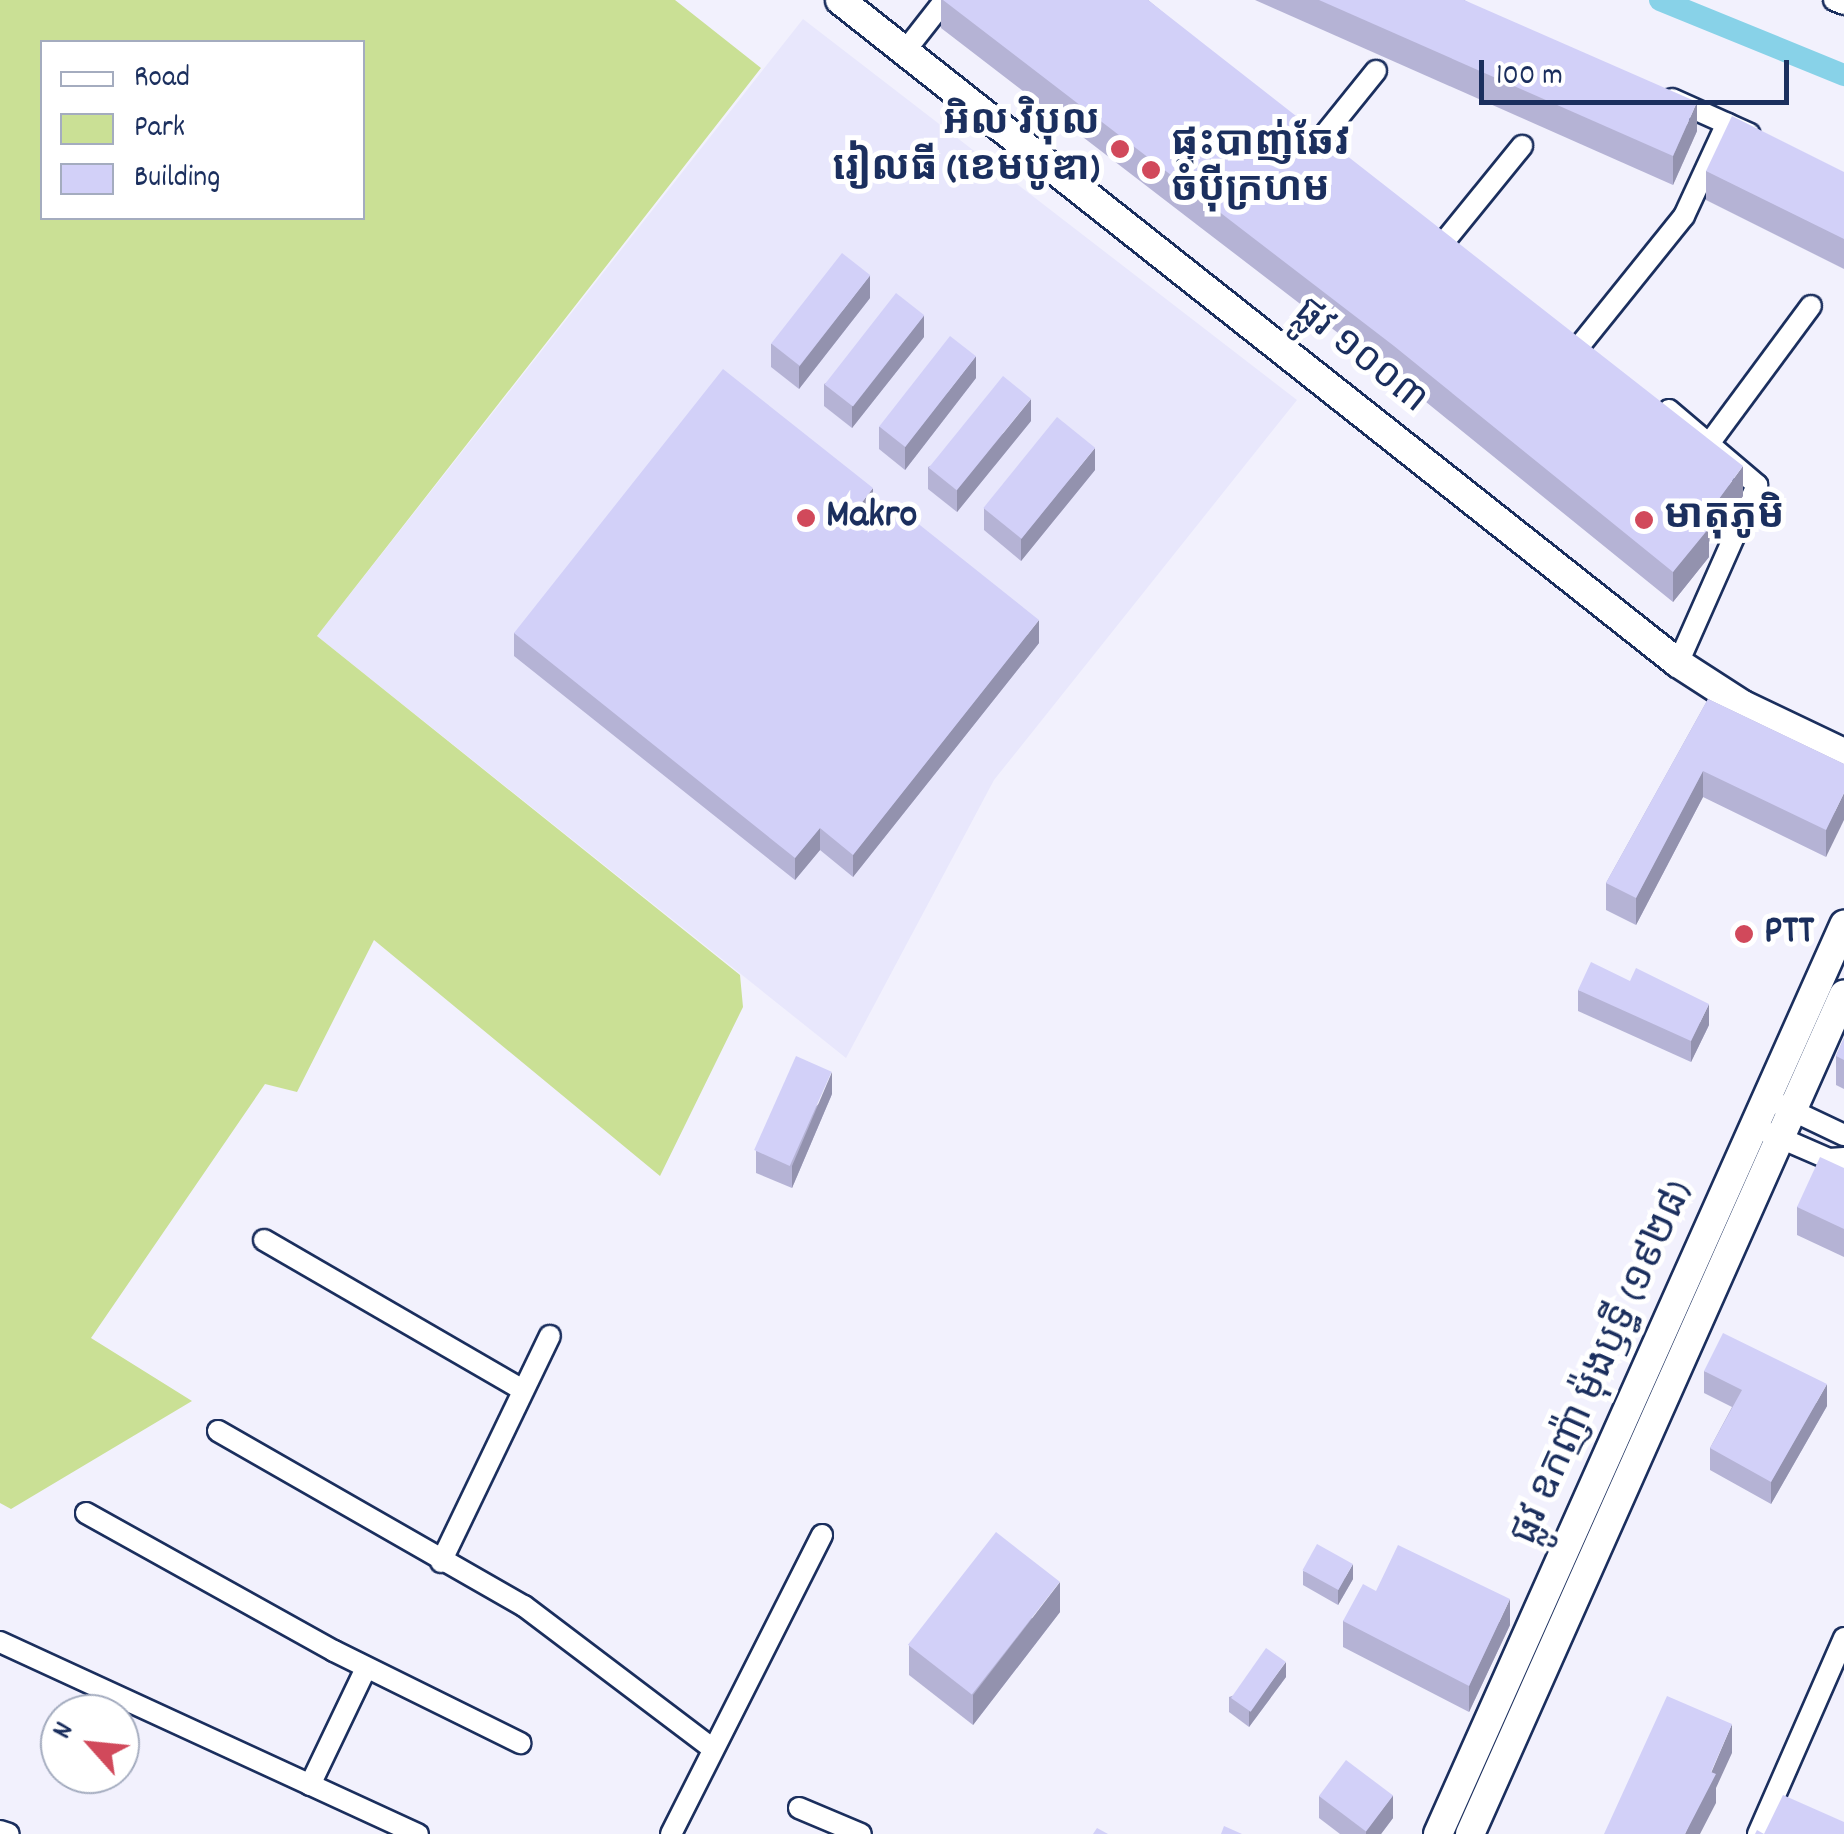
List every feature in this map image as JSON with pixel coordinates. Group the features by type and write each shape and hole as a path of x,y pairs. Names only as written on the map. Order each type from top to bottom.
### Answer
{"main road":[{"name":"ផ្លូវ ១០០៣","path":"840,0 1678,664 1743,704 1844,753"},
{"name":"ផ្លូវ ឧកញ៉ា ម៉ុងឫទ្ធី (១៩២៨)","path":"1438,1834 1844,925"},
{"name":"ផ្លូវ ឧកញ៉ា ម៉ុងឫទ្ធី (១៩២៨)","path":"1470,1834 1844,994"},
{"path":"1601,1472 1628,1484"}],"street":[{"path":"906,51 945,0"},
{"path":"1834,0 1844,4"},
{"path":"1316,144 1376,70"},
{"path":"1654,90 1774,145"},
{"path":"1581,344 1684,216 1726,124"},
{"path":"1444,242 1522,146"},
{"path":"1711,441 1811,306"},
{"path":"1654,398 1753,476 1756,499 1678,664"},
{"path":"1766,1098 1844,1135"},
{"path":"1754,1126 1828,1160 1844,1158"},
{"path":"264,1240 523,1390"},
{"path":"440,1562 550,1336"},
{"path":"218,1431 555,1628 712,1748"},
{"path":"86,1514 366,1668 520,1743"},
{"path":"671,1834 822,1535"},
{"path":"1758,1834 1844,1638"},
{"path":"0,1642 418,1834"},
{"path":"310,1786 366,1668"},
{"path":"799,1808 861,1834"},
{"path":"0,1831 9,1834"}],"shaded area":[{"name":"Makro","path":"803,19 1297,400 994,780 846,1058 317,636"}],"green space":[{"path":"0,0 675,0 761,68 317,636 740,975 743,1007 660,1176 374,940 297,1092 265,1084 91,1338 192,1401 11,1509 0,1503"}],"building":[{"path":"943,0 1148,0 1743,466 1702,522 1709,528 1673,572 1394,346"},
{"path":"1319,0 1464,0 1697,102 1673,156"},
{"path":"1732,116 1844,172 1844,239 1706,171"},
{"path":"842,253 870,275 800,366 771,344"},
{"path":"896,293 924,315 853,407 825,384"},
{"path":"950,336 976,356 905,447 879,427"},
{"path":"723,369 873,488 856,510 878,528 896,506 1039,620 853,855 820,828 795,858 514,633"},
{"path":"1003,376 1031,399 957,490 929,468"},
{"path":"1057,417 1095,448 1021,539 983,508"},
{"path":"1708,699 1844,764 1844,793 1826,830 1703,771 1636,898 1606,883"},
{"path":"1591,962 1630,981 1636,968 1709,1004 1691,1041 1578,990"},
{"path":"1844,1038 1844,1060 1836,1056"},
{"path":"796,1056 832,1072 790,1166 754,1150"},
{"path":"1820,1157 1844,1168 1844,1229 1797,1207"},
{"path":"1723,1333 1827,1384 1771,1482 1710,1448 1742,1390 1704,1371"},
{"path":"996,1532 1060,1582 972,1695 908,1645"},
{"path":"1317,1544 1353,1564 1338,1590 1302,1570"},
{"path":"1398,1545 1510,1599 1469,1686 1343,1621 1363,1584 1376,1591"},
{"path":"1266,1648 1286,1662 1251,1712 1231,1698"},
{"path":"1667,1696 1732,1724 1711,1772 1716,1774 1685,1834 1604,1834"},
{"path":"1346,1760 1393,1796 1366,1831 1319,1796"},
{"path":"1783,1795 1844,1822 1844,1834 1764,1834"},
{"path":"1224,1826 1242,1834 1221,1834"}],"waterway":[{"path":"1660,0 1844,75"}],"place":[{"name":"អិល វិបុល រៀលធី (ខេមបូឌា)","path":"1120,149"},
{"name":"ផ្ទះបាញ់ឆែវ ចំប៉ីក្រហម","path":"1151,170"},
{"name":"Makro","path":"806,518"},
{"name":"មាតុភូមិ","path":"1644,520"},
{"name":"PTT","path":"1744,934"}]}
